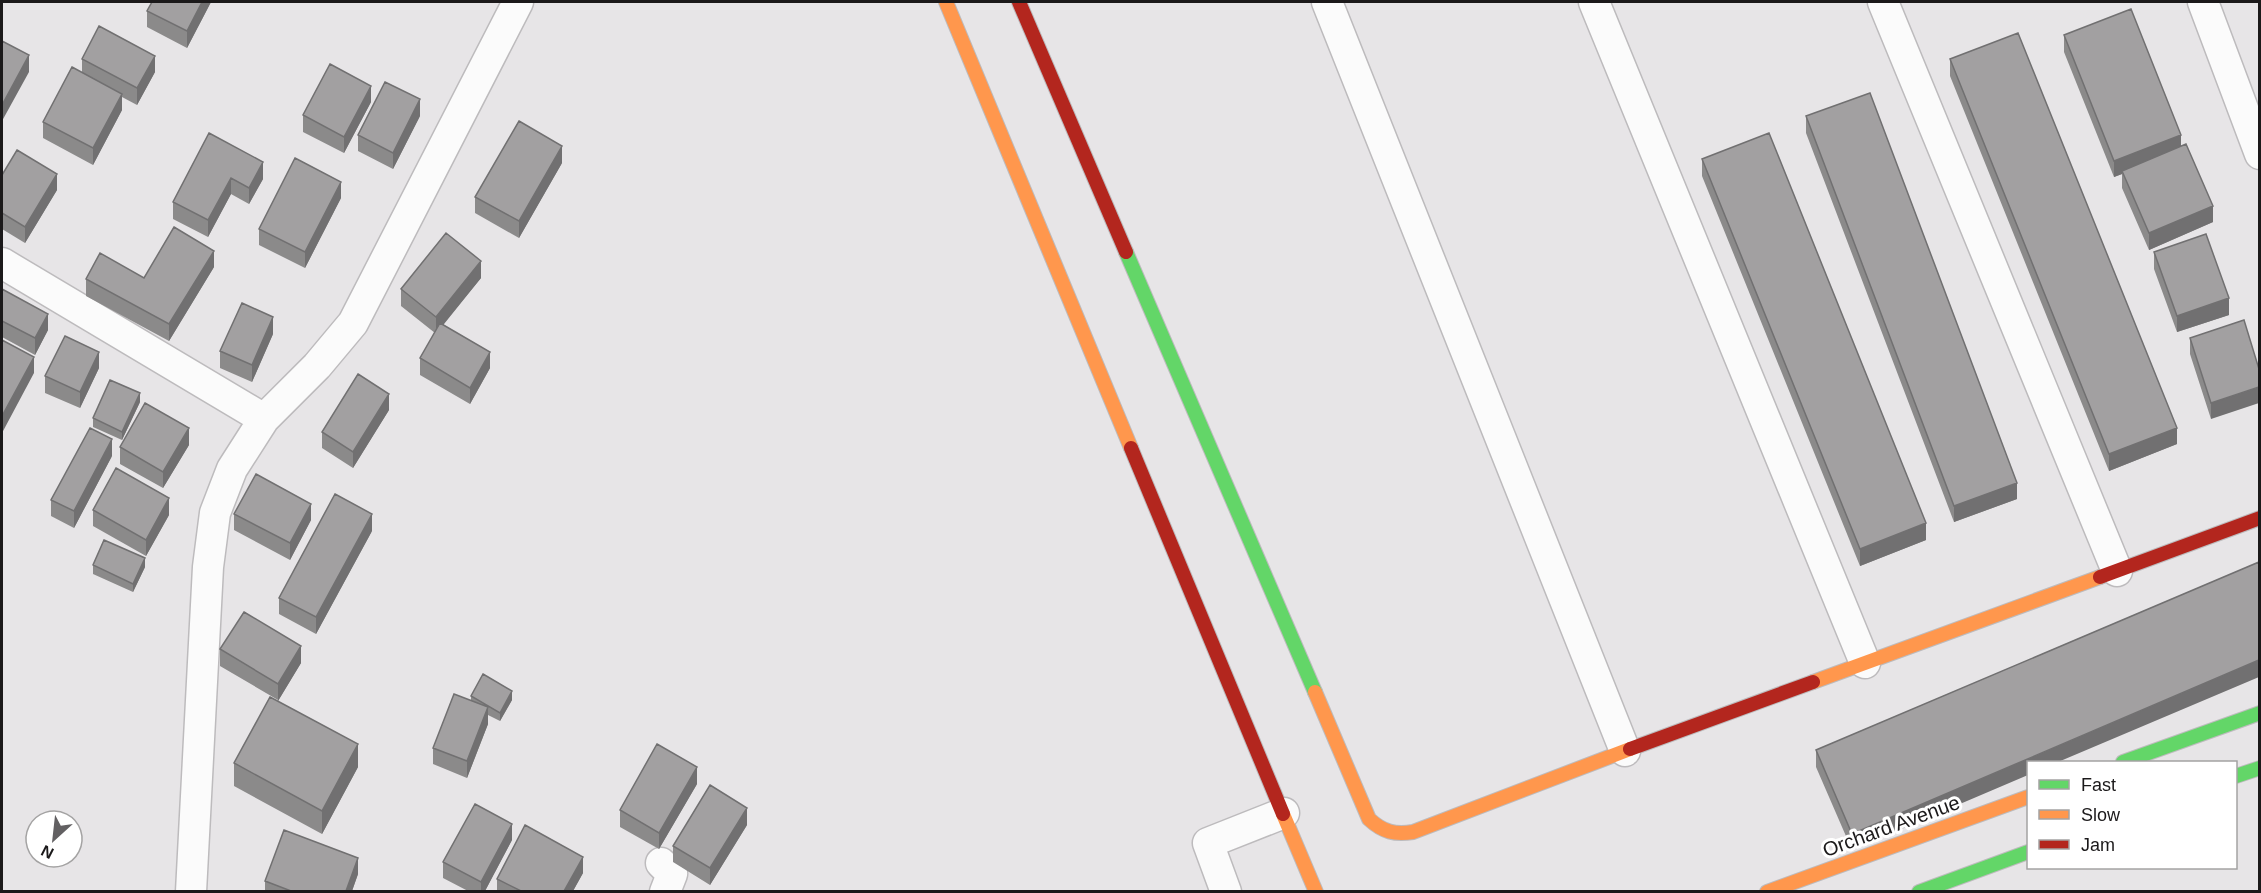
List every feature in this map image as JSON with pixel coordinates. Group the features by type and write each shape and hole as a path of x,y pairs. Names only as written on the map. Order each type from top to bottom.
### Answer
{"street":[{"path":"191,891 207,579 215,513 232,469 264,419 317,366 352,323 518,2"},
{"path":"946,2 1316,891"},
{"path":"1020,2 1368,819 1387,834 1400,835 1413,832 1625,751 2259,518"},
{"path":"1327,2 1625,751"},
{"path":"1594,2 1865,663"},
{"path":"1883,2 2117,571"},
{"path":"2203,2 2259,154"},
{"path":"2,263 264,419"},
{"path":"2126,761 2259,713"},
{"path":"2237,776 2259,768"},
{"name":"Orchard Avenue","path":"1767,891 2027,797"},
{"path":"1226,891 1209,843 1284,813"},
{"path":"1919,891 2027,852"}],"building":[{"path":"152,2 202,2 187,31 147,11"},
{"path":"2131,9 2181,135 2114,161 2064,35"},
{"path":"99,26 155,56 137,88 82,59"},
{"path":"2018,33 2177,428 2109,454 1950,59"},
{"path":"2,41 29,55 2,105"},
{"path":"330,64 371,86 344,137 303,115"},
{"path":"72,67 122,94 93,148 43,122"},
{"path":"385,82 420,99 393,153 358,135"},
{"path":"1870,93 2017,483 1954,506 1806,116"},
{"path":"519,121 562,146 519,221 475,197"},
{"path":"209,133 263,162 249,188 231,178 208,220 173,202"},
{"path":"1769,133 1926,523 1860,549 1702,159"},
{"path":"2186,144 2213,206 2149,233 2122,171"},
{"path":"17,150 57,174 25,227 2,213 2,175"},
{"path":"295,158 341,182 305,252 259,229"},
{"path":"174,227 214,251 169,324 86,279 100,253 144,278"},
{"path":"446,233 481,261 436,317 401,289"},
{"path":"2206,234 2229,298 2177,316 2154,252"},
{"path":"2,289 48,314 35,338 2,321"},
{"path":"242,303 273,317 252,365 220,351"},
{"path":"2244,320 2259,369 2259,387 2211,403 2190,338"},
{"path":"440,323 490,352 470,388 420,358"},
{"path":"65,336 99,352 80,392 45,376"},
{"path":"2,340 34,357 2,416"},
{"path":"358,374 389,394 353,452 322,432"},
{"path":"110,380 140,393 122,432 93,418"},
{"path":"145,403 189,428 163,472 120,447"},
{"path":"90,428 112,439 74,511 51,500"},
{"path":"116,468 169,498 146,540 93,510"},
{"path":"256,474 311,504 290,543 234,514"},
{"path":"335,494 372,514 316,617 279,598"},
{"path":"104,540 145,558 133,584 93,565"},
{"path":"2259,562 2259,660 1852,834 1816,750"},
{"path":"244,612 301,646 278,684 220,649"},
{"path":"483,674 512,691 500,713 471,696"},
{"path":"454,694 488,707 467,761 433,748"},
{"path":"270,697 358,744 322,811 234,763"},
{"path":"657,744 697,767 659,833 620,810"},
{"path":"710,785 747,808 710,868 673,846"},
{"path":"475,804 512,824 481,882 443,862"},
{"path":"525,825 583,857 564,891 521,891 497,879"},
{"path":"284,830 358,858 346,891 291,891 265,881"}],"traffic: fast":[{"path":"1126,252 1315,692"},
{"path":"2126,761 2260,713"},
{"path":"2237,776 2260,768"},
{"path":"1919,892 2027,852"}],"traffic: slow":[{"path":"946,2 1131,448"},
{"path":"1813,682 2100,577"},
{"path":"1315,692 1369,819 1384,830 1395,833 1413,832 1630,749"},
{"path":"1767,892 2027,797"},
{"path":"1283,814 1316,892"}],"traffic: jam":[{"path":"1019,2 1126,252"},
{"path":"1131,448 1283,814"},
{"path":"2100,577 2260,518"},
{"path":"1630,749 1813,682"}]}
